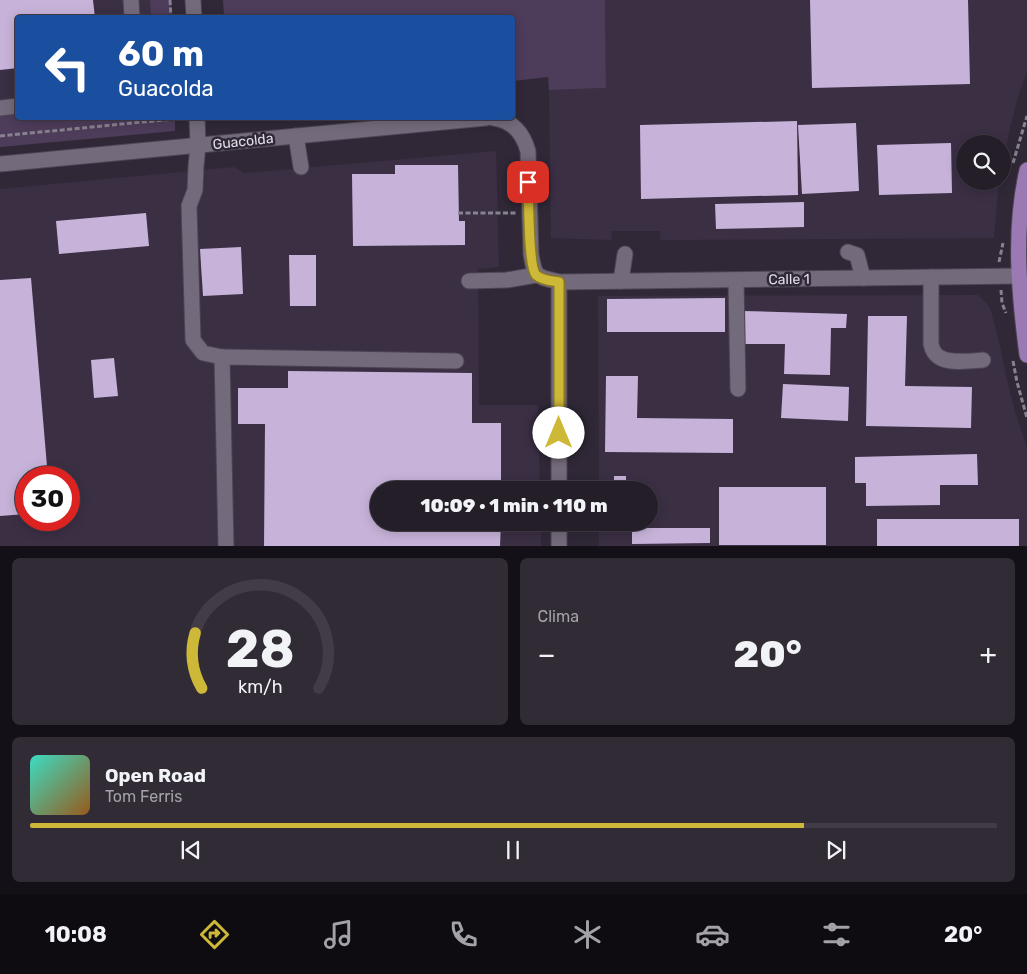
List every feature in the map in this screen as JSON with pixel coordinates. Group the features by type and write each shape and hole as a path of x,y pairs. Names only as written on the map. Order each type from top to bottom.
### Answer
{"main road":[{"path":"1027,170 1019,219 1018,241 1019,276 1027,355"}],"street":[{"path":"131,0 132,15"},
{"path":"193,0 194,15"},
{"path":"0,108 15,106"},
{"path":"197,120 198,146 195,190 188,206 193,340 203,353 222,357 456,361"},
{"name":"Guacolda","path":"0,164 465,120"},
{"path":"503,120 510,123 522,134 528,150 531,254 533,269 536,275"},
{"path":"296,136 301,167"},
{"path":"848,252 856,255 862,278"},
{"path":"621,281 625,254"},
{"path":"469,281 507,280 536,275 559,282 559,481"},
{"name":"Calle 1","path":"559,282 1019,276"},
{"path":"931,277 931,344 934,353 939,358 950,361 983,360"},
{"path":"736,280 738,389"},
{"path":"222,357 226,546"},
{"path":"559,531 559,546"}],"path":[{"path":"170,0 170,15"},
{"path":"0,136 153,120"},
{"path":"458,213 529,213"}],"shaded area":[{"path":"0,0 167,0 168,15 15,15 15,119 0,124"},
{"path":"150,0 171,0 172,15 151,15"},
{"path":"223,0 605,0 606,88 549,90 548,77 515,81 515,15 224,15"},
{"path":"605,0 1027,0 1027,72 1019,93 1009,135 956,135 956,190 998,190 994,238 660,240 660,231 611,231 612,240 551,238 549,90 606,88"},
{"path":"15,114 15,120 175,120 175,131 0,147 0,115"},
{"path":"496,151 499,267 478,269 479,405 538,405 540,481 370,481 370,531 541,531 541,546 0,546 0,189 234,167 244,173"},
{"path":"978,295 990,307 1007,381 1027,448 1027,546 599,546 599,531 658,531 658,481 599,481 598,296"}],"building":[{"path":"0,0 93,0 95,15 15,15 15,68 0,70"},
{"path":"810,0 968,0 970,84 812,88"},
{"path":"797,121 798,195 641,199 640,125"},
{"path":"856,123 859,191 802,194 798,125"},
{"path":"951,143 952,193 879,195 877,145"},
{"path":"395,165 458,165 459,221 465,221 465,245 353,246 352,174 395,174"},
{"path":"804,202 804,227 716,229 715,204"},
{"path":"146,213 149,246 59,254 56,221"},
{"path":"241,247 243,294 203,296 200,249"},
{"path":"289,255 316,255 316,306 290,306"},
{"path":"31,278 47,466 15,466 15,515 0,516 0,280"},
{"path":"725,298 725,332 607,332 607,299"},
{"path":"743,311 847,314 846,328 831,328 830,375 784,374 785,344 743,344"},
{"path":"868,316 907,316 905,386 972,387 971,428 866,426"},
{"path":"114,358 118,396 94,398 91,360"},
{"path":"288,371 472,373 472,423 501,423 501,481 370,481 370,531 501,531 500,546 264,546 265,424 238,424 238,388 288,388"},
{"path":"606,376 638,376 637,418 733,419 733,453 605,452"},
{"path":"783,384 849,387 848,421 781,418"},
{"path":"977,454 978,485 940,485 940,505 866,506 866,483 855,483 855,457"},
{"path":"614,476 626,476 626,481 614,481"},
{"path":"719,487 826,487 826,545 719,545"},
{"path":"877,519 1019,519 1019,546 877,546"},
{"path":"658,528 710,528 710,543 632,544 632,531 658,531"}],"route":[{"path":"528,182 533,269 536,275 540,277 559,282 559,433"}]}
